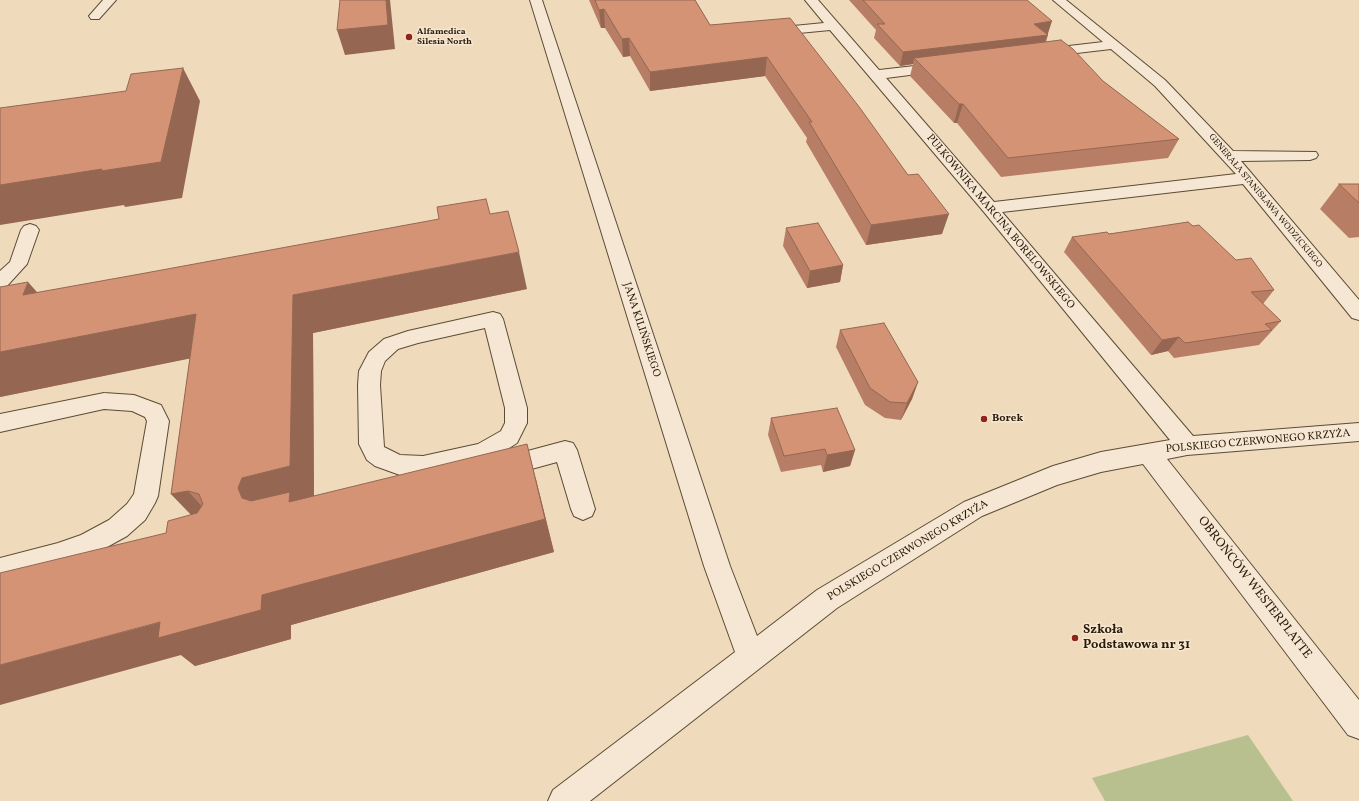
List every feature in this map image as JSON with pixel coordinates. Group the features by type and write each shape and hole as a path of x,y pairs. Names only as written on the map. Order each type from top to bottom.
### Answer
{"street":[{"path":"95,16 110,0"},
{"name":"JANA KILIŃSKIEGO","path":"536,0 717,566 751,658"},
{"name":"PUŁKOWNIKA MARCINA BORELOWSKIEGO","path":"811,0 990,208 1164,416 1187,446"},
{"name":"GENERAŁA STANISŁAWA WODZICKIEGO","path":"1059,0 1160,83 1229,156 1359,313"},
{"path":"758,34 833,26"},
{"path":"1030,55 1115,45"},
{"path":"876,75 953,65"},
{"path":"1229,156 1310,155"},
{"path":"990,208 1248,178"},
{"path":"0,282 18,264 30,230"},
{"path":"509,437 484,452 423,466 400,465 383,459 376,453 371,444 369,385 370,371 376,357 391,344 415,336 494,319 516,408 516,423 509,437 517,463"},
{"path":"0,423 104,400 134,403 153,411 158,421 146,496 136,512 118,528 89,544 58,555 0,570"},
{"name":"POLSKIEGO CZERWONEGO KRZYŻA","path":"564,801 827,599 973,509 1053,476 1101,462 1187,446 1359,432"},
{"path":"417,488 565,450 583,509"},
{"name":"OBROŃCÓW WESTERPLATTE","path":"1148,453 1359,724"},
{"path":"0,592 75,573"}],"green space":[{"path":"1248,735 1293,801 1105,801 1092,778"}],"building":[{"path":"340,0 386,0 388,25 337,30"},
{"path":"595,0 695,0 710,25 790,18 860,108 908,175 918,174 949,214 871,225 809,122 812,122 767,57 650,72 629,38 622,39 604,9 599,10"},
{"path":"863,0 1027,0 1052,21 1034,24 1048,35 903,52 877,24 885,24"},
{"path":"1061,40 1073,49 1103,81 1179,139 1008,158 963,104 959,104 914,58"},
{"path":"183,68 161,162 101,171 102,169 0,185 0,108 126,91 131,74"},
{"path":"1339,184 1359,184 1359,203"},
{"path":"486,199 490,214 508,211 519,252 293,295 290,466 242,478 238,488 242,498 251,501 290,492 289,502 527,444 545,519 262,595 261,610 158,638 160,622 0,665 0,573 166,533 168,521 197,513 203,504 199,494 188,491 171,494 196,314 0,352 0,287 28,282 23,295 140,274 439,219 437,207"},
{"path":"1188,222 1193,226 1199,225 1236,260 1251,258 1274,290 1251,292 1281,321 1265,324 1272,330 1185,343 1179,337 1162,340 1072,237 1107,232 1109,234"},
{"path":"818,223 843,265 810,271 786,228"},
{"path":"884,323 918,382 907,403 890,402 870,388 840,330"},
{"path":"837,408 855,450 827,455 825,449 784,456 771,418"}],"place":[{"name":"Alfamedica Silesia North","path":"409,37"},
{"name":"Borek","path":"984,419"},
{"name":"Szkoła Podstawowa nr 31","path":"1075,638"}]}
